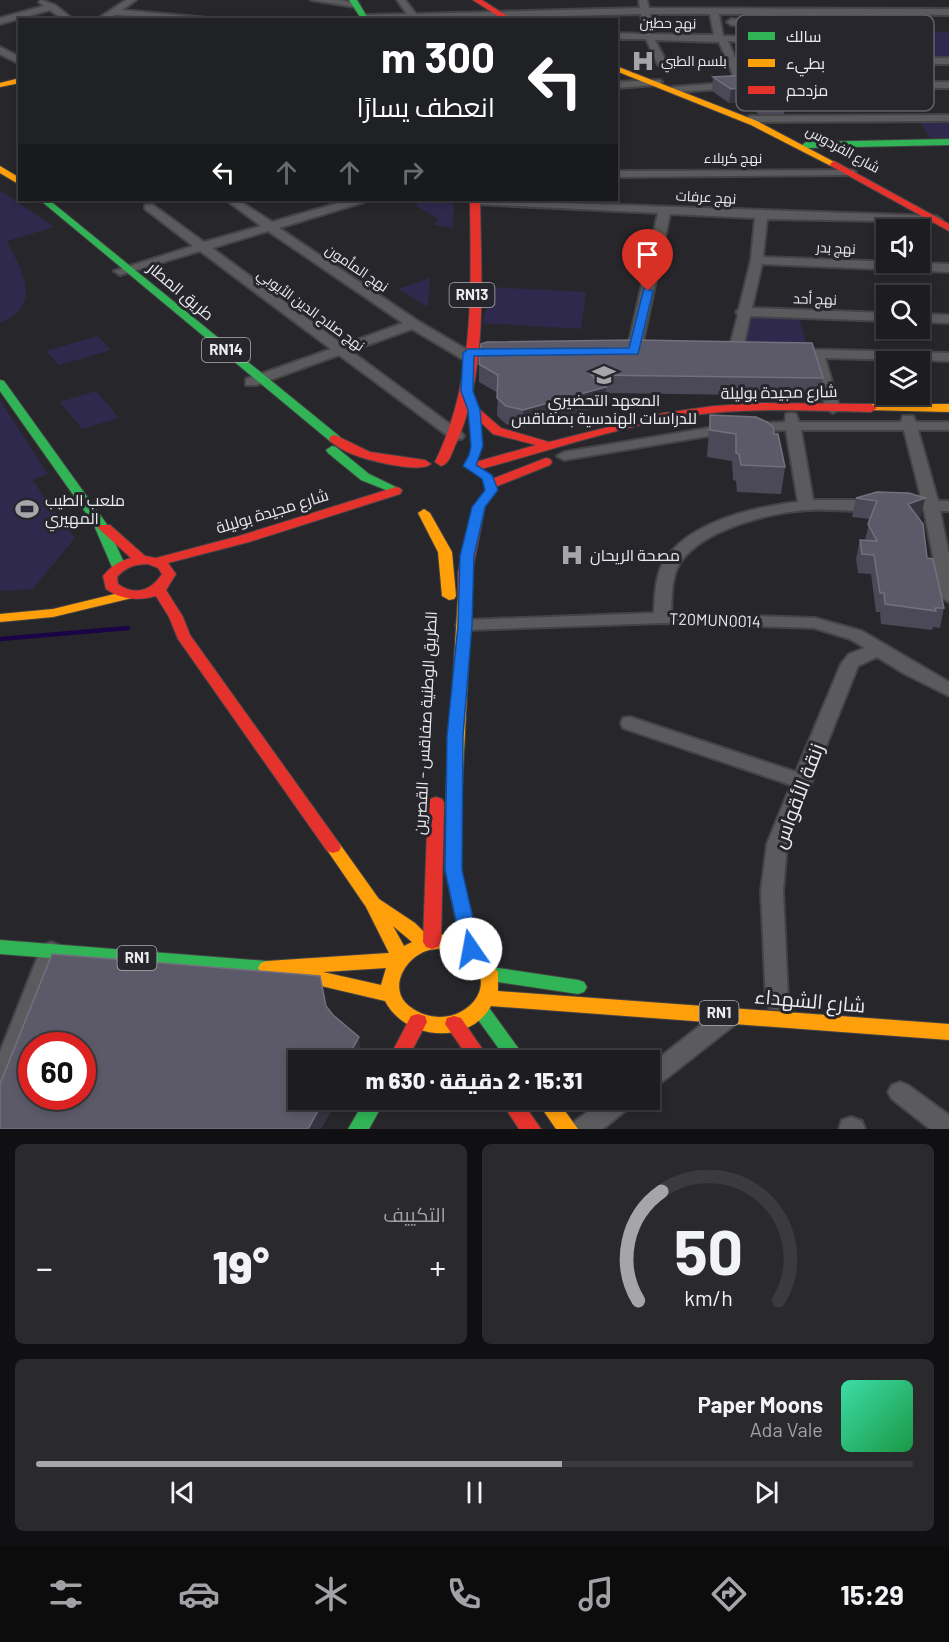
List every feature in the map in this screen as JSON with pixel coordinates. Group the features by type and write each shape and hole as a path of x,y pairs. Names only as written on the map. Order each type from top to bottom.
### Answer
{"main road":[{"path":"477,0 506,17"},
{"path":"354,2 364,18"},
{"name":"شارع الفردوس","path":"618,69 750,119 805,145 949,228"},
{"path":"0,85 18,80"},
{"path":"805,145 949,142"},
{"path":"836,164 838,157 851,145"},
{"path":"0,170 18,181"},
{"path":"0,178 18,190"},
{"name":"طريق المطار","path":"34,201 124,269"},
{"name":"طريق المطار","path":"45,201 256,380 365,477 396,491"},
{"name":"RN13","path":"441,462 449,454 457,436 473,354 475,201"},
{"name":"طريق المطار","path":"256,380 352,451 388,460 424,464"},
{"path":"1,387 99,523 141,560"},
{"name":"RN13","path":"467,391 474,410 476,435"},
{"name":"شارع مجيدة بوليلة","path":"424,464 467,463 552,445 635,423 694,412 763,408 949,408"},
{"path":"474,410 494,431 552,445"},
{"name":"شارع مجيدة بوليلة","path":"909,423 949,419"},
{"name":"شارع مجيدة بوليلة","path":"491,484 564,456"},
{"path":"467,463 488,477 491,484"},
{"path":"424,464 403,474 396,491 408,506 424,513 438,515"},
{"name":"الطريق الوطنية صفاقس - القصرين","path":"471,949 453,870 455,736 465,625 466,565 479,507 490,496 491,484"},
{"name":"شارع مجيدة بوليلة","path":"92,586 141,560 156,561 244,539 396,491"},
{"path":"460,513 479,507"},
{"name":"شارع مجيدة بوليلة","path":"169,574 290,535 385,509"},
{"name":"الطريق الوطنية صفاقس - القصرين","path":"424,513 446,549 450,569 449,608"},
{"path":"99,523 115,572 110,581 114,590 127,595"},
{"path":"0,618 53,613 127,595 142,595 159,590 165,585 169,574 168,569 156,561"},
{"path":"159,590 176,618 183,636"},
{"path":"0,605 29,603 72,594"},
{"path":"142,595 183,636 373,903 399,958 391,971 390,995 401,1011 418,1022 436,1025 454,1024 480,1010 489,998 491,974 484,960 471,949 459,944 428,943 373,903"},
{"name":"الطريق الوطنية صفاقس - القصرين","path":"428,943 438,785"},
{"name":"RN1","path":"273,968 399,958 428,943"},
{"name":"RN1","path":"0,947 273,968 390,995"},
{"path":"491,974 545,984 591,988"},
{"name":"شارع الشهداء","path":"489,998 732,1014 946,1034"},
{"path":"480,1010 510,1050"},
{"path":"403,1050 418,1022"},
{"path":"454,1024 474,1050"},
{"path":"358,1129 369,1110"},
{"path":"517,1110 531,1129"},
{"path":"554,1110 568,1129"}],"street":[{"path":"40,0 67,18"},
{"path":"103,18 132,0"},
{"path":"315,0 354,2"},
{"path":"400,0 415,18 560,16 644,11 946,12"},
{"path":"559,0 560,16"},
{"path":"643,0 649,36 663,65"},
{"path":"907,0 913,12"},
{"path":"935,0 946,12 949,25"},
{"path":"0,21 52,8"},
{"path":"713,11 718,22 719,38 723,40 736,71"},
{"path":"764,11 766,15"},
{"path":"113,12 198,18"},
{"path":"718,22 736,22"},
{"name":"نهج حطين","path":"618,36 736,38"},
{"path":"0,50 18,60"},
{"path":"934,64 949,61"},
{"path":"618,85 657,82"},
{"path":"675,89 736,85"},
{"path":"945,85 949,97"},
{"path":"791,111 801,117"},
{"path":"750,119 949,118"},
{"name":"نهج كربلاء","path":"618,174 850,172"},
{"name":"نهج المأمون","path":"232,201 413,324 473,354"},
{"path":"124,269 269,226 331,203 350,201"},
{"name":"نهج عرفات","path":"520,201 761,215 936,220"},
{"name":"نهج صلاح الدين الأيوبي","path":"149,207 198,246 457,436"},
{"path":"634,351 665,210"},
{"path":"735,353 742,312 757,260 761,215"},
{"name":"نهج بدر","path":"757,260 949,268"},
{"name":"نهج أحد","path":"742,312 876,317"},
{"path":"930,318 949,319"},
{"path":"256,380 413,324"},
{"path":"782,353 949,357"},
{"path":"817,354 833,409"},
{"path":"791,421 806,505"},
{"name":"شارع مجيدة بوليلة","path":"564,456 693,432 791,421 949,426"},
{"path":"909,423 931,505 949,597"},
{"path":"662,618 666,577 670,565 685,547 712,531 806,505 949,506"},
{"name":"T20MUN0014","path":"465,625 662,618 815,623 845,630 949,690"},
{"name":"زنقة الأقواس","path":"777,1001 772,891 775,857 781,833 850,664 861,655 878,650"},
{"path":"630,723 803,782"},
{"path":"0,1082 51,951"},
{"path":"660,1070 732,1014"},
{"path":"900,1092 943,1123"},
{"path":"584,1129 609,1110"}],"shaded area":[{"path":"934,32 949,32 949,59 934,59"},
{"path":"918,120 949,120 949,138 932,139"},
{"path":"0,190 54,227 7,241 23,276 26,297 22,307 14,316 0,323"},
{"path":"421,201 454,201 453,228 434,225 438,219 415,205"},
{"path":"430,278 428,307 398,289"},
{"path":"491,287 586,292 581,329 483,323"},
{"path":"748,316 799,317 807,347 741,340"},
{"path":"98,336 111,350 59,365 46,351"},
{"path":"96,391 119,418 82,429 60,402"},
{"name":"ملعب الطيب المهيري","path":"0,400 48,474 32,480 75,538 33,589 0,591"}],"building":[{"path":"736,76 736,88 731,89 713,77"},
{"path":"635,340 812,343 823,378 591,375 606,387 523,410 506,406 497,398 498,375 479,364 481,344 487,342"},
{"path":"710,415 756,417 767,422 773,427 774,434 778,434 785,467 741,465 739,454 736,453 736,434 710,430"},
{"path":"877,492 909,493 925,498 908,504 923,524 927,558 933,559 944,608 935,608 936,611 885,604 884,593 880,593 874,555 862,554 860,540 877,541 868,524 877,501 856,498"},
{"path":"52,954 320,976 326,1006 359,1037 352,1050 288,1050 288,1110 318,1110 308,1129 0,1129 0,1084 18,1039 18,1110 96,1110 96,1032 21,1032"}],"waterway":[{"path":"0,639 128,628"}],"traffic: fast":[{"path":"353,0 365,18"},
{"path":"806,145 949,142"},
{"path":"45,201 335,439"},
{"path":"0,383 99,523 119,567"},
{"path":"332,450 365,477 396,490"},
{"path":"0,947 267,968"},
{"path":"491,974 578,987"},
{"path":"480,1010 510,1050"},
{"path":"358,1129 369,1110"}],"traffic: slow":[{"path":"618,69 727,112 834,164"},
{"path":"0,85 18,80"},
{"path":"0,169 18,181"},
{"path":"871,408 949,408"},
{"path":"424,513 445,552 449,596"},
{"path":"0,618 53,613 127,595"},
{"path":"465,597 454,790 453,870 471,949"},
{"path":"333,847 373,903 400,957"},
{"path":"375,904 409,928 424,943"},
{"path":"445,941 475,955 489,972 490,990 481,1007 464,1020 444,1026 422,1024 401,1010 395,1001 391,992 392,974 401,958 409,952 424,945 445,941"},
{"path":"267,968 397,960"},
{"path":"300,974 390,995"},
{"path":"489,998 949,1032"},
{"path":"554,1110 568,1129"}],"traffic: jam":[{"path":"477,0 507,18"},
{"path":"834,164 949,228"},
{"path":"441,462 454,435 470,371 475,299 475,201"},
{"path":"473,467 609,429 692,412 759,407 871,408"},
{"path":"474,410 497,431 545,444"},
{"path":"335,439 366,455 425,464"},
{"path":"491,484 546,462"},
{"path":"156,562 244,539 396,491"},
{"path":"465,597 465,573 479,507"},
{"path":"105,528 141,560"},
{"path":"149,560 163,565 169,574 160,588 148,594 129,595 111,586 110,576 118,568 132,562 149,560"},
{"path":"159,590 176,617 183,636 333,847"},
{"path":"432,942 436,803"},
{"path":"403,1050 418,1022"},
{"path":"454,1024 474,1050"},
{"path":"517,1110 531,1129"}],"place":[{"name":"بلسم الطبي","path":"643,61"},
{"name":"المعهد التحضيري للدراسات الهندسية بصفاقس","path":"604,375"},
{"name":"ملعب الطيب المهيري","path":"27,509"},
{"name":"مصحة الريحان","path":"572,555"}],"route":[{"path":"471,949 453,870 455,736 465,625 467,556 479,507 490,496 492,490 488,477 469,466 476,455 477,446 474,410 467,391 468,353 634,351 648,291"}]}
